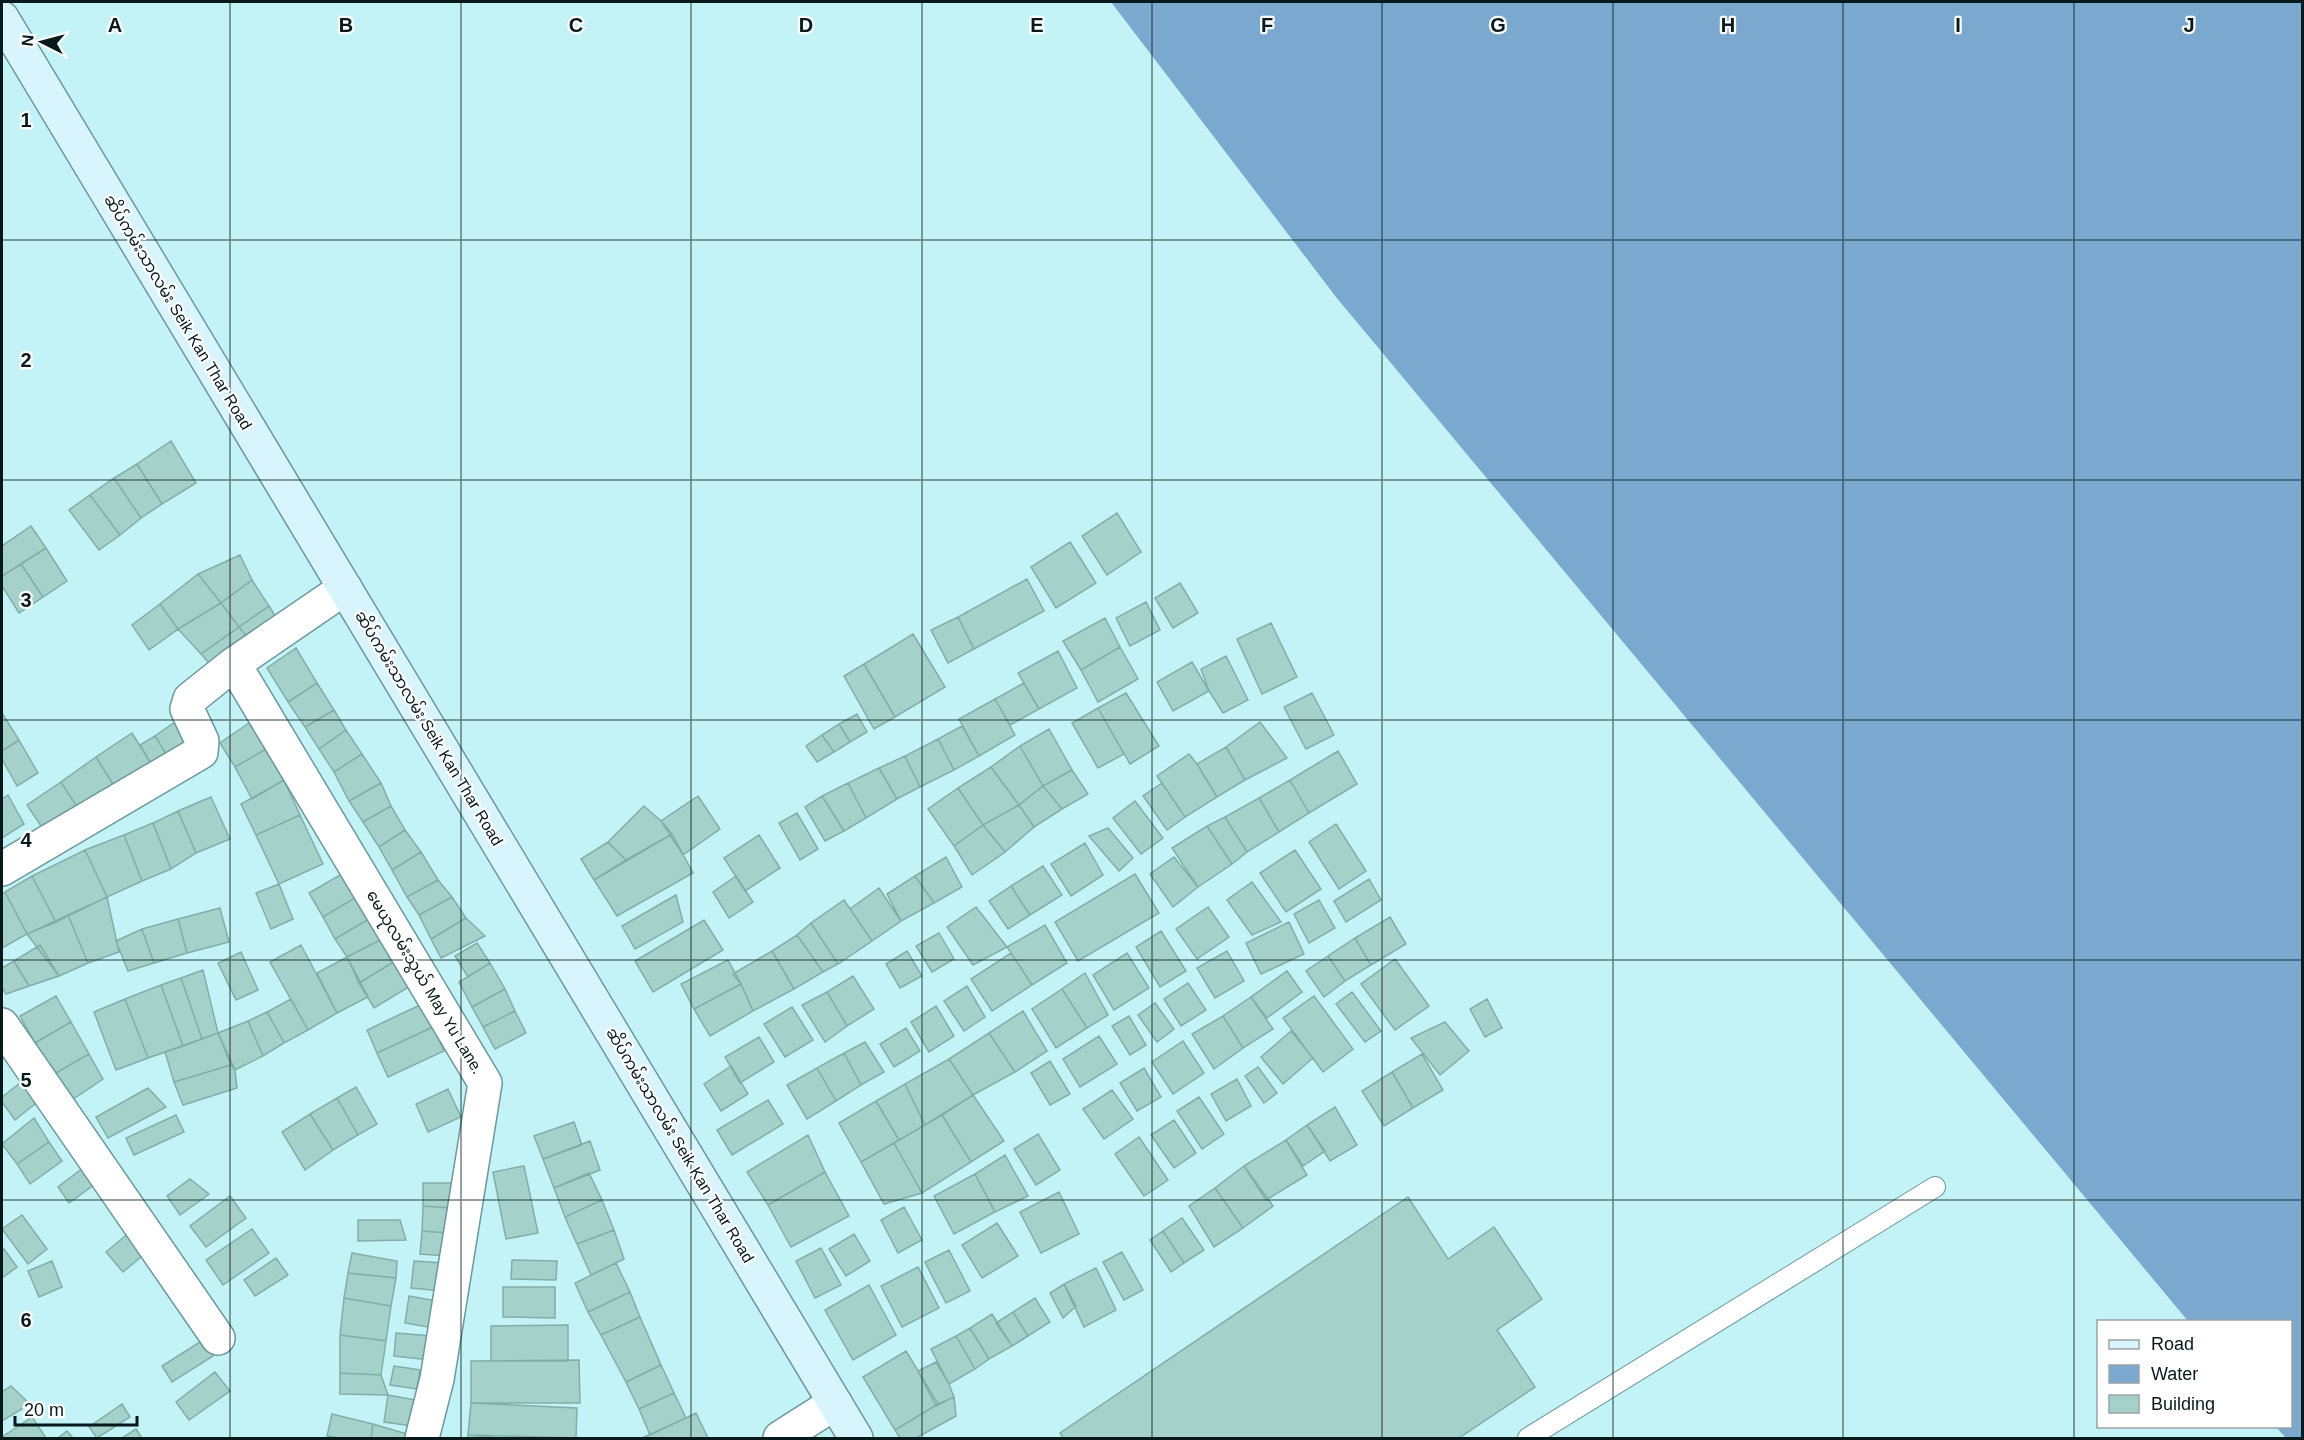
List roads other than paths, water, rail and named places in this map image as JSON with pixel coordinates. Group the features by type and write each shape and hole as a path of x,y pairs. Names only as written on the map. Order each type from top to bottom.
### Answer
{"street":[{"name":"ဆိပ်ကမ်းသာလမ်း Seik Kan Thar Road","path":"2,18 856,1438"},
{"path":"2,869 201,752 202,741 187,704 190,699 234,664 345,588"},
{"name":"မေယုလမ်းသွယ် May Yu Lane.","path":"234,664 485,1083 437,1379 422,1438"},
{"path":"2,1024 218,1338"},
{"path":"786,1435 835,1403"}],"lane":[{"path":"1528,1438 1935,1186"}],"water":[{"path":"1111,2 2302,2 2302,1438 2286,1438 2277,1428 2292,1428 2292,1320 2187,1320 1336,297"}]}
